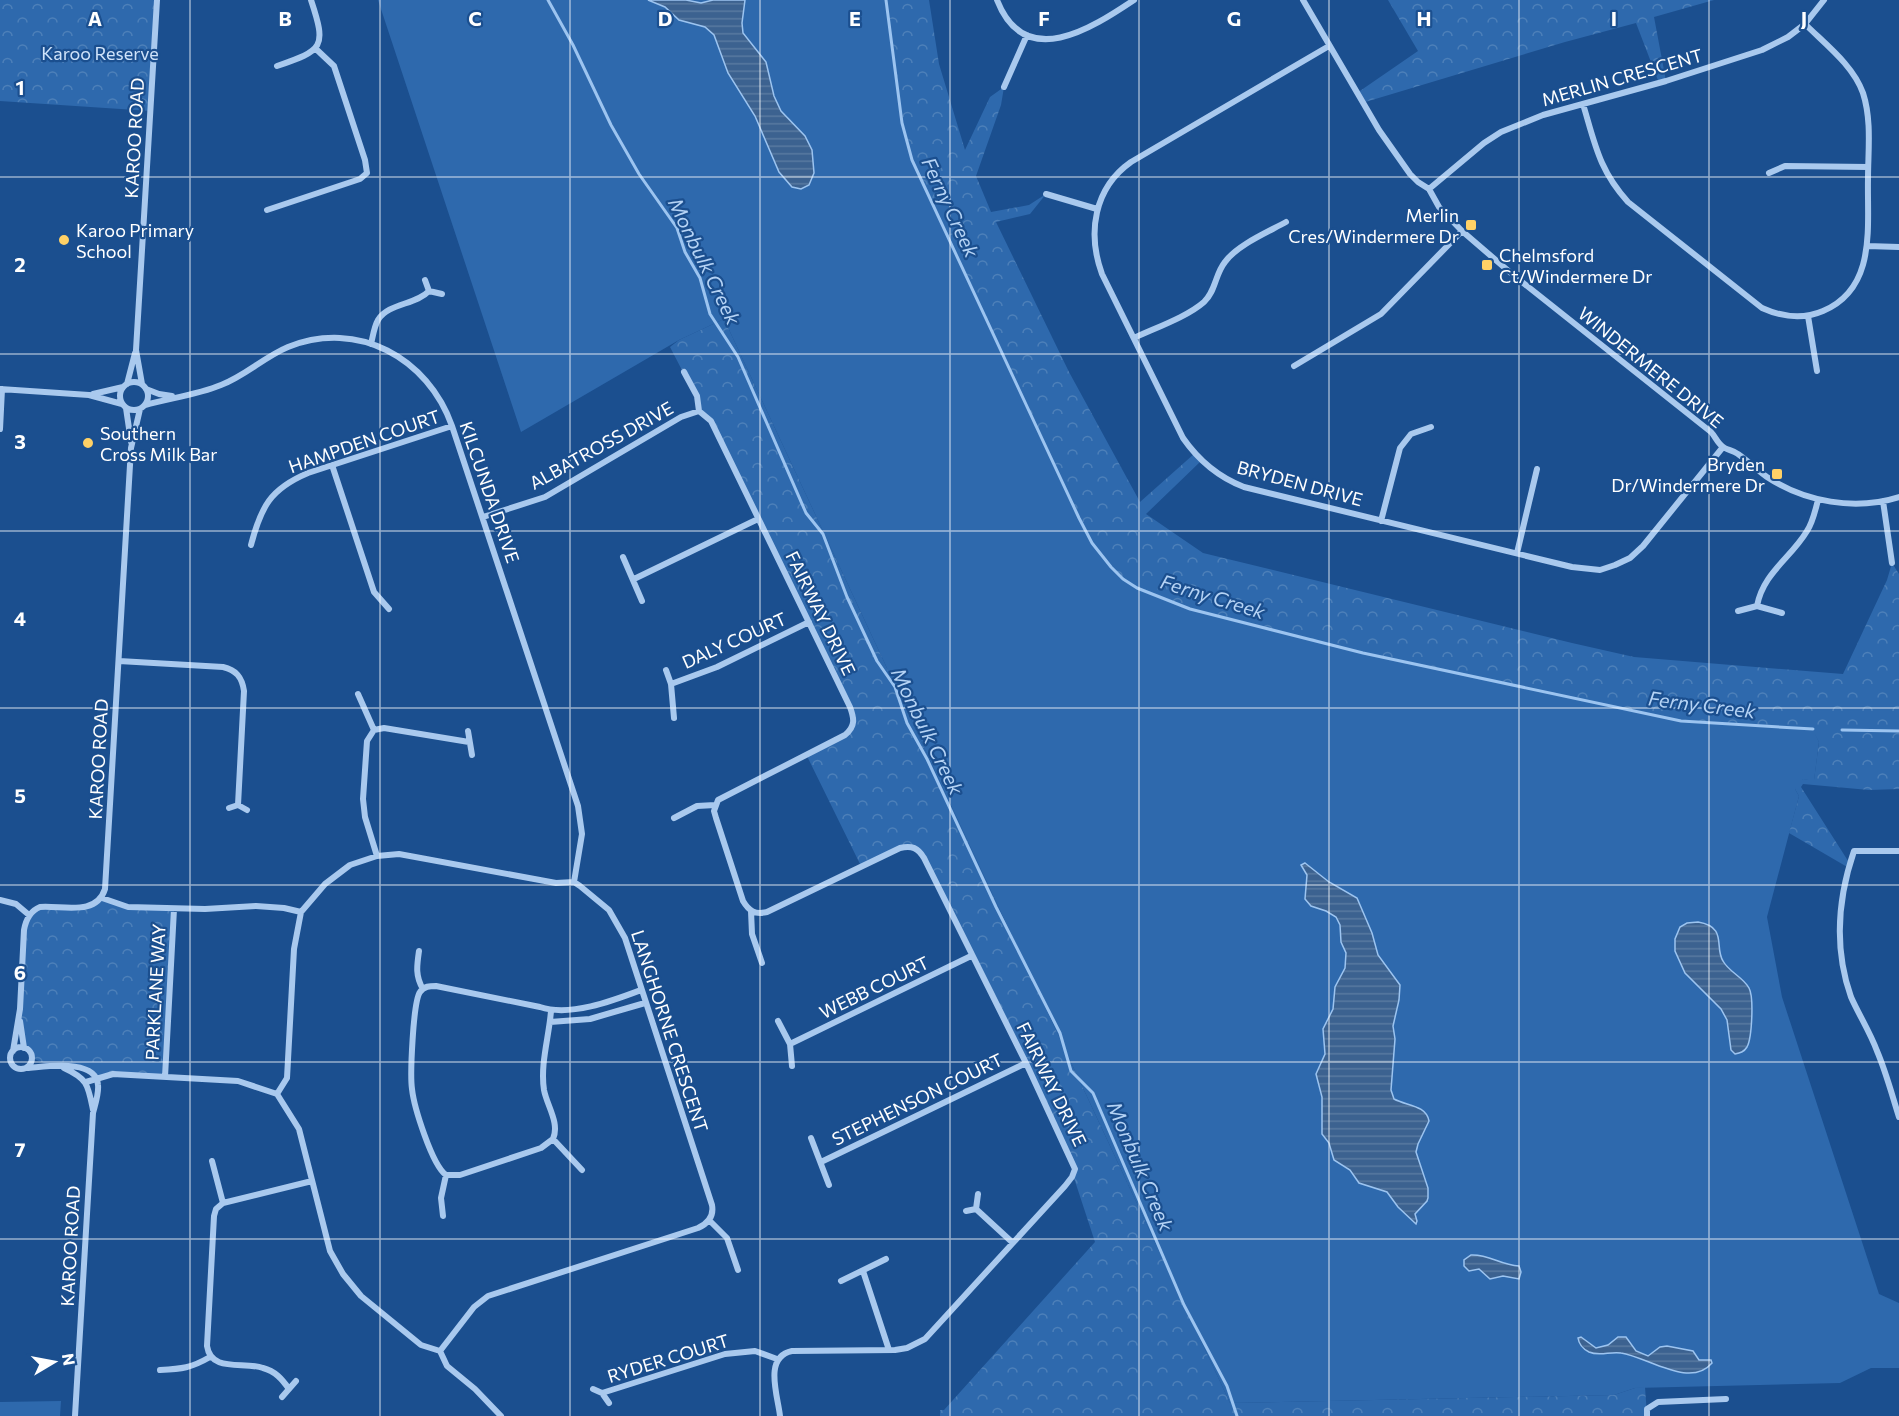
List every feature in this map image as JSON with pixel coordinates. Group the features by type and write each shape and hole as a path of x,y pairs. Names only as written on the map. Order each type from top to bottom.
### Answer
{"street":[{"name":"KAROO ROAD","path":"125,386 136,350 157,0"},
{"path":"277,66 305,56 316,49 321,36 311,0"},
{"path":"997,0 1009,20 1027,35 1049,39 1070,36 1134,0"},
{"name":"WINDERMERE DRIVE","path":"1303,0 1394,152 1414,179 1430,189 1438,207 1512,274 1711,432 1723,447 1739,454 1758,471 1781,485 1818,500 1853,504 1899,497"},
{"name":"MERLIN CRESCENT","path":"1430,189 1501,132 1543,115 1749,55 1774,45 1805,24 1824,0"},
{"path":"1583,104 1602,166 1610,181 1628,202 1762,308 1785,315 1808,316 1834,305 1851,291 1863,270 1867,246 1869,119 1862,90 1847,67 1805,24"},
{"path":"1004,87 1027,35"},
{"name":"BRYDEN DRIVE","path":"1329,46 1131,162 1108,186 1097,209 1094,227 1096,255 1102,273 1183,438 1198,458 1213,471 1244,487 1592,570 1608,568 1623,562 1643,546 1723,447"},
{"path":"267,210 360,179 367,173 365,160 333,66 316,49"},
{"path":"1769,173 1785,166 1868,167"},
{"path":"1046,194 1097,209"},
{"path":"1134,338 1205,302 1228,257 1286,222"},
{"path":"1294,366 1381,314 1462,231"},
{"path":"1867,246 1899,247"},
{"path":"425,280 429,291"},
{"path":"429,291 442,294"},
{"path":"371,344 381,315 419,299 429,291"},
{"path":"1808,316 1817,371"},
{"name":"KILCUNDA DRIVE","path":"143,407 222,385 279,351 302,342 336,338 371,344 388,350 418,371 446,408 578,806 582,834 574,882"},
{"name":"KAROO ROAD","path":"136,350 144,387"},
{"name":"FAIRWAY DRIVE","path":"674,818 698,806 715,805 722,796 840,738 852,729 854,719 850,706 711,421 699,411 697,396 684,372"},
{"path":"0,429 1,389 89,394 136,410 143,407 148,397 144,387 134,382 89,394"},
{"path":"124,406 120,395 125,386"},
{"name":"KILCUNDA DRIVE","path":"144,387 159,394 176,397"},
{"name":"KAROO ROAD","path":"102,898 107,873 131,448 124,406"},
{"name":"KAROO ROAD","path":"131,448 143,407"},
{"name":"ALBATROSS DRIVE","path":"483,517 544,497 681,417 699,411"},
{"name":"HAMPDEN COURT","path":"251,545 261,510 278,491 299,477 452,426"},
{"path":"1381,521 1400,448 1411,434 1431,428"},
{"path":"332,465 374,592 389,609"},
{"path":"1517,553 1537,469"},
{"path":"1757,606 1768,577 1807,532 1814,519 1818,500"},
{"path":"1883,501 1892,563"},
{"path":"634,579 759,519"},
{"path":"623,557 642,601"},
{"path":"1738,611 1757,606 1782,613"},
{"name":"DALY COURT","path":"671,684 717,667 809,622"},
{"path":"119,661 223,667 237,673 242,679 244,691 238,805"},
{"name":"DALY COURT","path":"666,670 671,684 674,718"},
{"path":"358,694 374,730"},
{"path":"377,856 363,806 366,747 374,730 389,728 470,742"},
{"path":"468,731 472,755"},
{"path":"229,808 238,805 247,810"},
{"path":"715,805 716,818 743,901 751,911 752,934 762,963"},
{"name":"FAIRWAY DRIVE","path":"751,911 767,912 900,848 912,846 921,852 1026,1063 1075,1169 1071,1180 925,1339 907,1348 792,1351 786,1352 777,1359"},
{"path":"1899,851 1854,851 1842,897 1840,925 1842,962 1851,994 1896,1096 1899,1117"},
{"path":"277,1094 287,1078 294,949 301,912 324,884 339,872 359,861 377,856 411,856 556,883 574,882"},
{"name":"LANGHORNE CRESCENT","path":"574,882 602,904 614,917 625,938 712,1204 713,1212 709,1220"},
{"path":"96,1078 93,1073 82,1067 51,1066 19,1069 13,1066 10,1060 20,1009 24,930 29,915 40,907 84,907 102,898 122,906 174,909 256,906 301,912"},
{"path":"0,900 16,904 29,915"},
{"name":"PARKLANE WAY","path":"165,1077 174,909"},
{"path":"419,951 416,970 423,989"},
{"name":"WEBB COURT","path":"790,1044 971,956"},
{"path":"551,1011 543,1074 544,1090 555,1126 553,1139 541,1148 460,1175 446,1175 434,1161 412,1091 416,1006 419,993 423,989 428,986 436,987 551,1011 596,1005 641,990"},
{"path":"550,1022 590,1020 645,1003"},
{"path":"20,1009 24,1048"},
{"path":"778,1021 790,1044 792,1066"},
{"path":"13,1051 24,1048 29,1052 32,1058 27,1068"},
{"path":"32,1058 51,1066"},
{"name":"STEPHENSON COURT","path":"821,1162 1026,1063"},
{"path":"63,1067 78,1074 86,1082 113,1074 238,1081 277,1094 300,1129 330,1251 347,1280 361,1296 421,1345 440,1351 447,1366 476,1389 501,1416"},
{"name":"KAROO ROAD","path":"75,1416 93,1113 98,1088 96,1078"},
{"name":"KAROO ROAD","path":"86,1082 93,1113"},
{"name":"STEPHENSON COURT","path":"811,1138 829,1185"},
{"path":"553,1139 582,1170"},
{"path":"212,1161 223,1203"},
{"path":"443,1216 441,1198 446,1175"},
{"path":"289,1389 279,1377 263,1368 222,1364 210,1357 207,1346 214,1216 216,1209 223,1203 312,1181"},
{"path":"976,1209 978,1194"},
{"path":"976,1209 1013,1243"},
{"path":"966,1211 976,1209"},
{"path":"440,1351 474,1307 488,1296 698,1228 709,1220 727,1238 738,1270"},
{"path":"841,1281 886,1259"},
{"path":"863,1271 889,1350"},
{"name":"RYDER COURT","path":"602,1393 725,1354 755,1351 777,1359"},
{"path":"160,1370 193,1367 210,1357"},
{"path":"777,1359 774,1369 780,1416"},
{"path":"282,1397 296,1381"},
{"name":"RYDER COURT","path":"593,1389 602,1393 609,1403"},
{"path":"1647,1412 1658,1402 1726,1399"}],"green space":[{"name":"Karoo Reserve","path":"0,0 157,0 151,111 0,101"},
{"path":"378,0 886,0 902,123 912,160 1079,518 1092,543 1123,579 1137,588 1190,609 1363,653 1681,721 1813,729 1819,742 1814,781 1803,779 1795,789 1799,796 1767,917 1782,997 1879,1294 1899,1303 1899,1368 1871,1368 1840,1383 1635,1388 1614,1395 1230,1403 724,319 679,340 521,432"},
{"path":"886,0 929,0 939,64 965,150 990,97 1004,87 1001,105 976,176 991,212 1029,205 1046,194 1030,214 996,222 1069,372 1140,502 1194,454 1201,461 1146,514 1203,553 1634,657 1843,674 1887,580 1892,563 1899,574 1899,789 1869,790 1803,784 1801,787 1850,864 1849,868 1789,833 1799,796 1795,789 1796,783 1803,779 1814,780 1819,742 1812,729 1681,721 1363,653 1190,609 1137,588 1123,579 1092,543 1079,518 912,160 902,123"},
{"path":"1388,0 1714,0 1654,17 1666,81 1659,83 1636,23 1362,103 1357,93 1418,51"},
{"path":"724,319 1230,1403 1614,1395 1645,1387 1647,1416 940,1416 940,1410 944,1410 1095,1242 1073,1175 1075,1169 924,858 912,846 861,866 806,754 846,735 853,715 711,421 699,411 698,401 670,347 679,340"},
{"path":"102,898 115,904 174,909 165,1077 113,1074 96,1078 88,1069 51,1066 32,1058 29,1051 24,1048 20,1009 24,930 36,908 76,908"},
{"path":"61,1401 60,1416 0,1416 0,1402"}],"shaded area":[{"path":"648,0 686,0 701,3 713,0 745,0 743,33 766,62 774,96 781,111 805,136 812,150 814,173 809,185 801,189 792,187 779,172 755,116 728,73 714,35 705,27 679,20 665,7"},
{"path":"1305,863 1329,882 1357,898 1372,933 1378,955 1400,985 1393,1026 1395,1039 1391,1090 1394,1099 1420,1109 1429,1121 1416,1152 1428,1188 1428,1198 1415,1214 1416,1224 1398,1207 1387,1192 1359,1183 1350,1170 1334,1160 1329,1143 1322,1134 1322,1097 1316,1074 1325,1054 1323,1029 1333,1009 1335,987 1345,968 1346,953 1341,942 1340,925 1336,917 1311,906 1305,899 1307,875 1301,865"},
{"path":"1698,922 1713,928 1717,933 1723,961 1746,984 1751,993 1750,1035 1747,1047 1739,1053 1735,1054 1731,1050 1727,1020 1721,1009 1685,973 1675,951 1675,939 1680,927 1687,923"},
{"path":"1471,1255 1519,1266 1521,1272 1519,1279 1503,1276 1490,1279 1479,1269 1469,1271 1464,1266 1464,1260"},
{"path":"1581,1337 1596,1348 1608,1345 1618,1337 1626,1337 1636,1351 1648,1356 1660,1347 1667,1346 1693,1351 1699,1360 1711,1360 1712,1363 1703,1370 1692,1373 1681,1372 1621,1353 1589,1352 1580,1345 1578,1338"}],"waterway":[{"name":"Monbulk Creek","path":"548,0 573,45 611,125 639,174 677,228 685,252 700,278 710,314 738,357 806,513 823,534 847,597 877,661 895,687 907,723 927,759 996,907 1060,1033 1071,1071 1093,1093 1184,1305 1227,1386 1237,1416"},
{"name":"Ferny Creek","path":"886,0 902,123 912,160 1079,518 1092,543 1123,579 1137,588 1190,609 1363,653 1681,721 1813,729"},
{"name":"Ferny Creek","path":"1842,730 1899,731"}],"place":[{"name":"Merlin Cres/Windermere Dr","path":"1471,225"},
{"name":"Karoo Primary School","path":"64,240"},
{"name":"Chelmsford Ct/Windermere Dr","path":"1487,265"},
{"name":"Southern Cross Milk Bar","path":"88,443"},
{"name":"Bryden Dr/Windermere Dr","path":"1777,474"}]}
